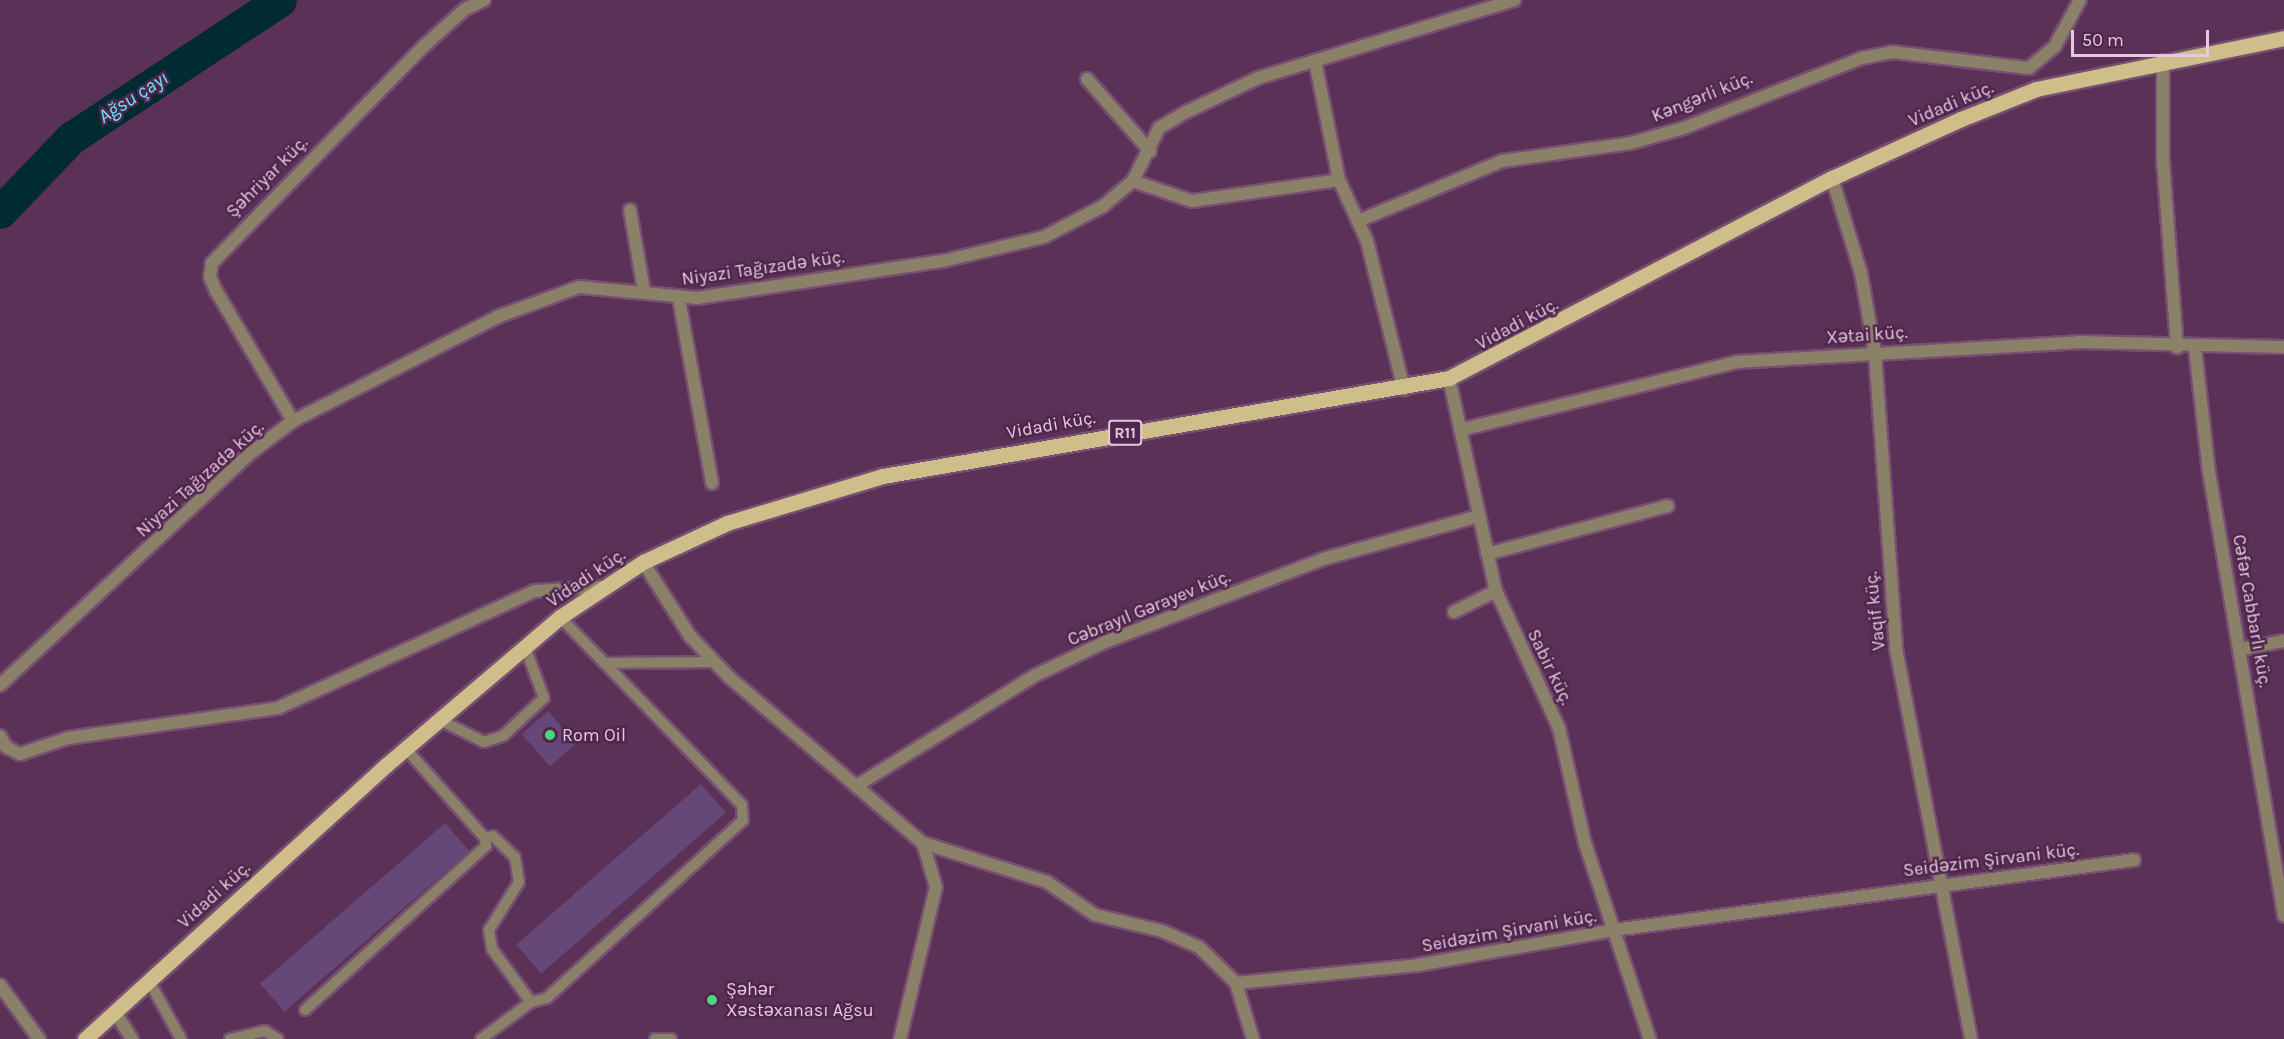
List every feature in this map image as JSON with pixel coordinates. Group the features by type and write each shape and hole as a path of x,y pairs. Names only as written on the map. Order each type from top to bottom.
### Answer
{"main road":[{"name":"Vidadi küç.","path":"85,1039 406,749 560,617 601,587 643,562 727,523 883,476 1036,446 1404,389 1449,378 1832,178 2036,89 2163,61 2284,38"}],"street":[{"name":"Şəhriyar küç.","path":"293,421 216,291 210,277 212,263 424,46 465,9 484,0"},
{"name":"Niyazi Tağızadə küç.","path":"0,686 252,452 293,421 497,318 579,287 644,291 679,298 943,261 1044,237 1103,206 1133,181 1150,151 1159,128 1186,112 1258,78 1514,0"},
{"path":"2036,89 2029,68 2055,46 2080,0"},
{"name":"Kəngərli küç.","path":"1358,220 1502,161 1631,143 1684,128 1862,58 1892,52 2029,68"},
{"path":"1315,61 1339,180 1358,220 1404,389"},
{"path":"2163,61 2163,160 2177,346"},
{"path":"1087,79 1150,151"},
{"name":"Vaqif küç.","path":"1832,178 1861,273 1875,353 1896,649 1969,1039"},
{"path":"1133,181 1192,201 1339,180"},
{"path":"630,210 644,291"},
{"path":"679,298 712,483"},
{"name":"Xətai küç.","path":"1460,430 1736,362 2079,342 2195,348 2284,347"},
{"name":"Cəfər Cabbarlı küç.","path":"2195,348 2209,472 2242,649 2272,869 2284,916"},
{"name":"Sabir küç.","path":"1449,378 1496,591 1559,728 1586,843 1650,1039"},
{"path":"1487,554 1668,506"},
{"name":"Cəbrayıl Gərayev küç.","path":"856,786 1036,675 1105,642 1323,559 1479,516"},
{"path":"643,562 690,636 715,662 923,843 1047,882 1095,915 1162,931 1199,947 1236,983 1253,1039"},
{"path":"0,736 6,747 20,754 68,738 278,708 535,591 601,587"},
{"path":"1454,612 1496,591"},
{"path":"2242,649 2284,641"},
{"path":"900,1039 936,887 923,843"},
{"name":"Seidəzim Şirvani küç.","path":"1236,983 1418,965 1614,930 1940,884 2134,861"},
{"path":"0,985 39,1039"},
{"path":"115,1012 132,1039"}],"lane":[{"path":"481,1039 531,1002 547,998 743,819 742,805 560,617"},
{"path":"440,720 484,742 502,736 544,698 525,647"},
{"path":"604,663 715,662"},
{"path":"406,749 485,838"},
{"path":"485,838 493,836 515,857 519,882 489,930 492,949 531,1002"},
{"path":"305,1010 480,855 485,838"},
{"path":"149,981 181,1039"},
{"path":"230,1039 248,1031 266,1031 278,1039"},
{"path":"655,1039 671,1039"}],"building":[{"path":"548,711 576,743 550,766 522,734"},
{"path":"701,784 726,813 541,973 516,945"},
{"path":"445,823 469,851 284,1012 260,984"}],"waterway":[{"name":"Ağsu çayı","path":"0,212 71,138 280,0"}],"place":[{"name":"Rom Oil","path":"550,735"},
{"name":"Şəhər Xəstəxanası Ağsu","path":"712,1000"}]}
